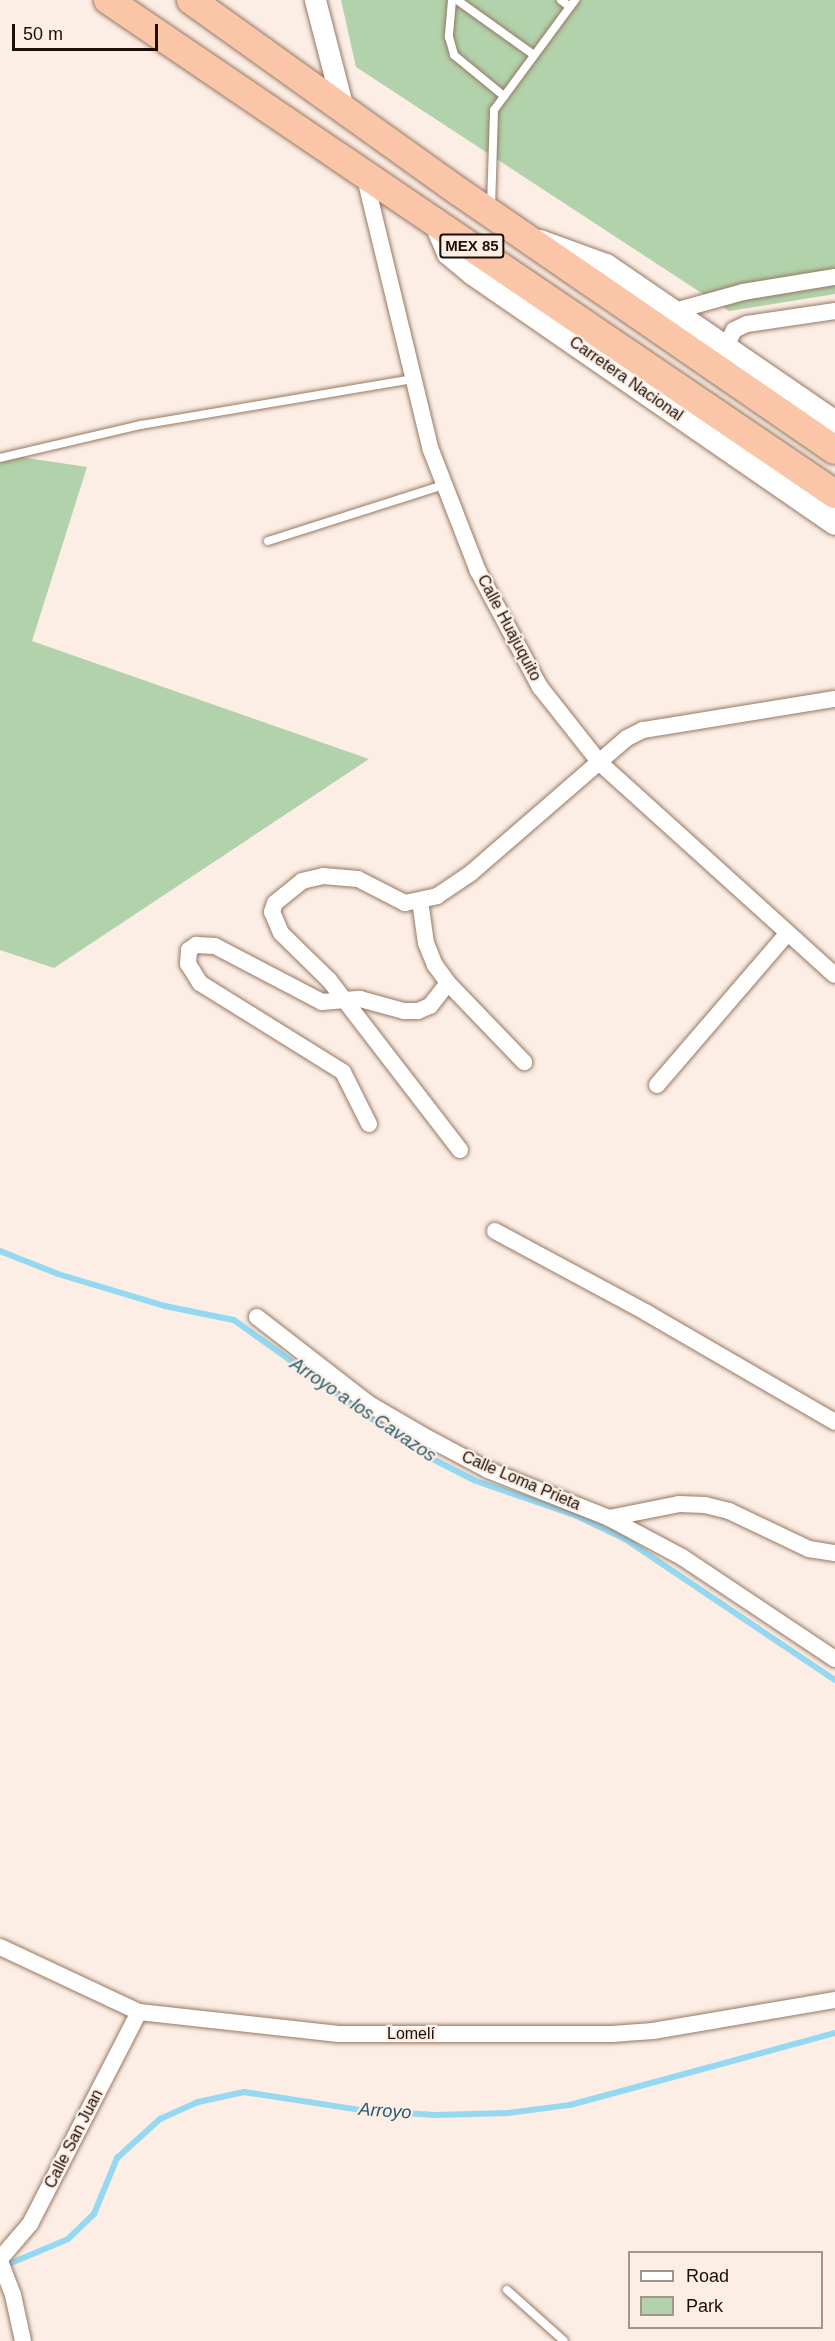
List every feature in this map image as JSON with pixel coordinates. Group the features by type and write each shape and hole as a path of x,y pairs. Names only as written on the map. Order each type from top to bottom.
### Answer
{"highway":[{"name":"Carretera Nacional","path":"108,0 435,220 835,494"},
{"name":"MEX 85","path":"191,0 490,213 835,450"}],"main road":[{"name":"Carretera Nacional","path":"435,220 449,253 473,273 835,523"},
{"name":"MEX 85","path":"528,239 596,261 835,423"}],"street":[{"path":"315,0 343,108"},
{"name":"Calle Huajuquito","path":"364,173 412,379 443,485 478,571 508,631 540,687 600,763 835,975"},
{"path":"671,312 743,292 835,277"},
{"path":"730,351 729,340 734,330 747,324 835,311"},
{"path":"460,1150 316,966 281,933 272,912 275,903 302,881 343,875 405,903 437,896 471,873 627,738 643,730 835,699"},
{"path":"420,901 426,943 448,983 524,1062"},
{"path":"657,1085 787,934"},
{"path":"369,1124 343,1072 200,983 187,956 196,945 215,946 310,999 345,1002 360,999 404,1011 418,1011 429,1006 448,983"},
{"path":"495,1231 835,1422"},
{"name":"Calle Loma Prieta","path":"257,1317 369,1404 488,1470 609,1518 682,1557 835,1659"},
{"path":"609,1518 678,1504 705,1505 729,1511 809,1549 835,1553"},
{"name":"Lomelí","path":"0,1947 139,2012 339,2034 612,2034 653,2031 835,2001"},
{"name":"Calle San Juan","path":"23,2341 13,2295 0,2263 30,2224 139,2012"}],"lane":[{"path":"452,0 449,37 453,55 504,96"},
{"path":"457,0 534,56"},
{"path":"490,213 494,110 573,3 561,0"},
{"path":"0,458 141,425 412,379"},
{"path":"268,540 443,485"},
{"path":"507,2290 564,2341"}],"green space":[{"path":"341,0 835,0 835,294 729,311 356,67"},
{"path":"0,454 87,467 32,641 369,759 54,968 0,950"}],"waterway":[{"name":"Arroyo a los Cavazos","path":"0,1251 58,1274 165,1306 234,1320 417,1451 476,1481 575,1515 625,1539 835,1680"},
{"name":"Arroyo","path":"4,2266 68,2239 94,2214 117,2158 160,2119 198,2102 244,2092 360,2110 435,2115 508,2113 570,2105 835,2033"}]}
